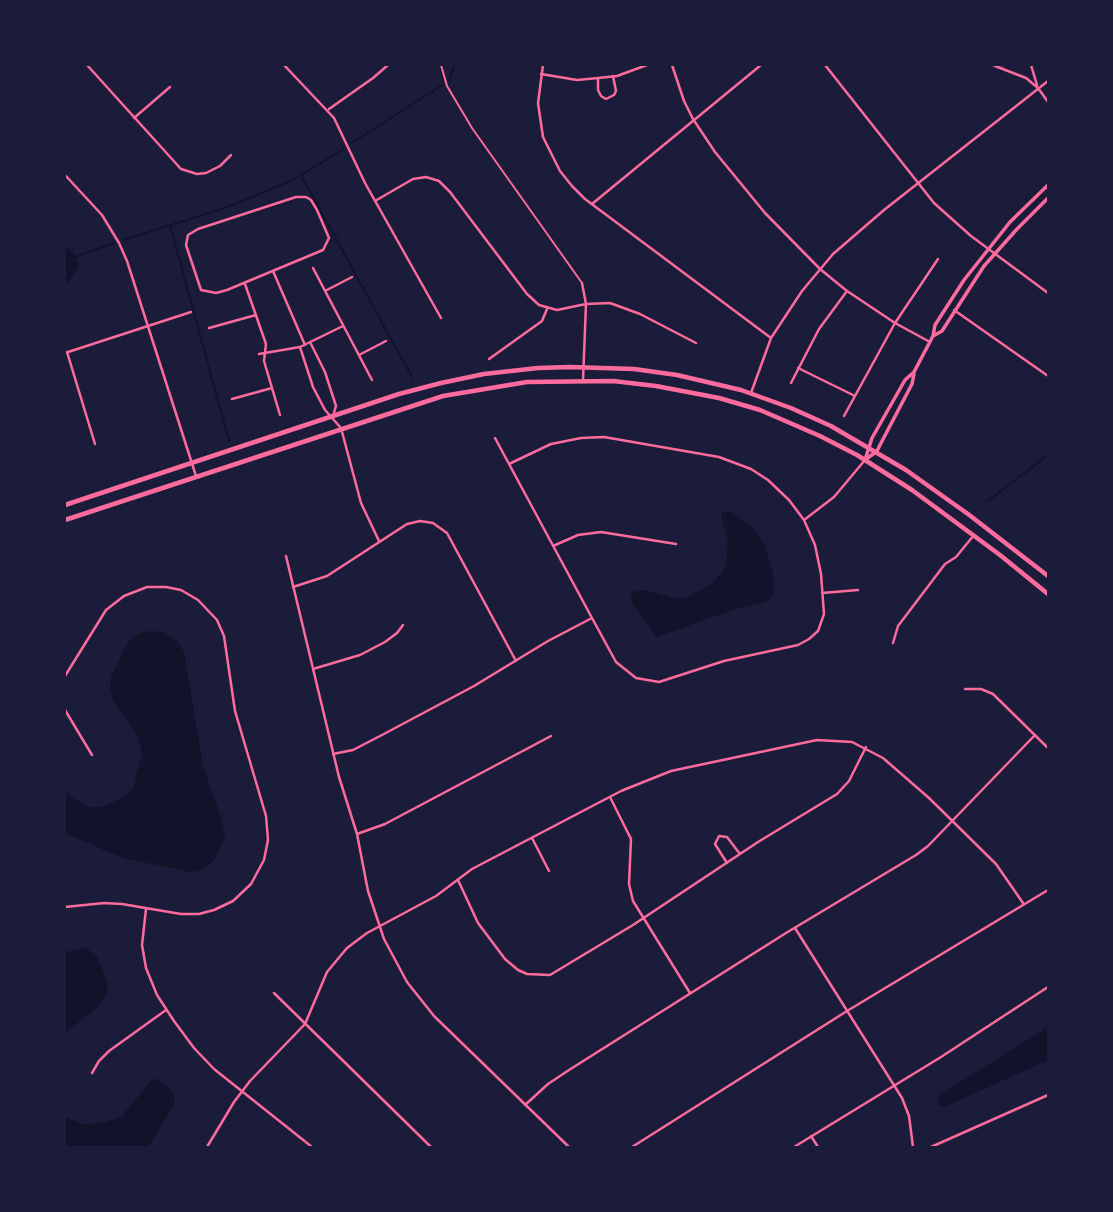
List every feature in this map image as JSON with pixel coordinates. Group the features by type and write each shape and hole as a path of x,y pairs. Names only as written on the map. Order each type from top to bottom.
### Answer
{"main road":[{"path":"65,505 410,391 462,378 527,369 584,367 666,374 751,393 811,416 877,451 968,514 1048,576"},
{"path":"65,520 422,401 464,391 527,382 583,380 656,386 729,401 800,426 865,460 974,535 1048,594"}],"street":[{"path":"87,65 172,162 186,172 209,172 231,155"},
{"path":"284,65 328,110 341,130 375,201 441,318"},
{"path":"328,110 388,65"},
{"path":"543,65 538,103 543,137 560,171 572,186 592,204 771,338"},
{"path":"541,74 578,80 613,76 647,65"},
{"path":"672,65 693,119 715,152 756,203 820,268 847,291 895,323 930,342"},
{"path":"592,204 761,65"},
{"path":"825,65 918,184 951,221 1048,293"},
{"path":"993,65 1004,65"},
{"path":"993,65 1027,78 1048,102"},
{"path":"1031,65 1038,88"},
{"path":"598,78 598,90 606,99 616,91 613,76"},
{"path":"751,393 771,338 820,268 860,230 1048,81"},
{"path":"134,118 170,87"},
{"path":"65,175 102,215 119,243 195,476"},
{"path":"375,201 413,179 426,177 439,181 532,300 547,309 610,303 696,343"},
{"path":"804,520 834,497 865,460 877,451 912,384 914,372 933,336 935,326 956,291 1010,222 1048,185"},
{"path":"296,197 306,197 311,200 323,222 328,242 323,250 273,270 216,293 201,290 186,245 188,235 198,229 296,197"},
{"path":"933,336 942,331 995,253 1048,198"},
{"path":"844,416 895,323 938,259"},
{"path":"313,268 372,380"},
{"path":"273,270 305,345"},
{"path":"325,291 352,277"},
{"path":"244,283 266,344 264,361 280,415"},
{"path":"582,283 586,304 583,380"},
{"path":"791,383 819,329 847,291"},
{"path":"489,359 542,321 547,309"},
{"path":"954,310 1048,376"},
{"path":"95,444 66,352 191,312"},
{"path":"209,328 256,314"},
{"path":"259,354 300,347 343,326"},
{"path":"359,355 386,341"},
{"path":"310,343 325,372 336,406 333,416"},
{"path":"300,347 313,387 325,410 341,428 361,503 379,541"},
{"path":"798,368 855,396"},
{"path":"865,460 868,446 905,380 914,372"},
{"path":"232,399 272,388"},
{"path":"495,438 553,546 616,662 636,678 659,682 724,661 798,645 818,631 823,620 815,545 804,520 789,500 768,480 751,469 706,454 624,440 581,438 551,444 509,464"},
{"path":"293,587 327,576 414,521 433,523 443,529 516,661"},
{"path":"553,546 578,535 601,532 676,544"},
{"path":"894,643 898,626 945,564 956,557 974,535"},
{"path":"286,556 333,754 357,834 368,891 379,926 400,971 421,1001 569,1147"},
{"path":"65,676 106,610 135,590 166,587 187,593 210,610 222,631 240,734 266,816 268,840 264,860 248,888 233,901 214,910 199,914 181,914 104,903 65,907"},
{"path":"822,593 858,590"},
{"path":"333,754 353,750 474,686 592,618"},
{"path":"313,669 360,654 385,642 403,625"},
{"path":"965,689 981,689 993,694 1048,748"},
{"path":"65,710 92,755"},
{"path":"525,1105 548,1084 569,1070 795,928 911,859 928,846 1035,735"},
{"path":"357,834 385,824 551,736"},
{"path":"207,1147 242,1092 305,1024 321,983 337,958 359,938 436,895 472,869 638,783 680,768 824,739 843,740 866,747 898,771 996,864 1023,903"},
{"path":"458,880 478,923 492,944 519,970 534,976 558,972 837,794 849,782 866,747"},
{"path":"610,797 631,839 629,884 633,901 690,993"},
{"path":"727,863 715,844 719,836 727,836 740,854"},
{"path":"532,838 549,871"},
{"path":"632,1147 848,1011 1048,890"},
{"path":"146,908 142,934 143,952 152,986 166,1010 203,1058 312,1147"},
{"path":"795,928 906,1108 912,1147"},
{"path":"794,1147 1048,987"},
{"path":"274,993 431,1147"},
{"path":"92,1073 109,1051 166,1010"},
{"path":"931,1147 1048,1095"},
{"path":"811,1136 818,1147"}],"lane":[{"path":"442,65 447,86 472,128 582,283"}],"shaded area":[{"path":"65,246 73,252 79,267 65,286"},
{"path":"731,511 754,529 764,544 773,573 773,597 766,602 732,610 657,637 631,601 634,591 645,590 674,598 688,597 712,584 726,567 728,540 721,516 723,512"},
{"path":"149,631 164,632 177,641 184,652 203,766 225,837 215,859 204,869 191,872 123,858 65,833 65,792 87,807 100,807 120,799 133,789 142,754 138,736 114,702 110,690 111,677 128,642 138,634"},
{"path":"86,948 98,958 108,985 106,995 98,1007 65,1033 65,952"},
{"path":"1048,1027 1048,1060 944,1107 939,1105 938,1096"},
{"path":"154,1078 166,1085 175,1096 174,1104 148,1147 65,1147 65,1117 83,1124 101,1123 121,1117"}],"waterway":[{"path":"449,81 454,65"},
{"path":"352,143 442,85"},
{"path":"123,240 225,208 291,181 344,149"},
{"path":"302,177 412,377"},
{"path":"170,225 229,441"},
{"path":"75,257 114,243"},
{"path":"989,500 1048,455"}]}
